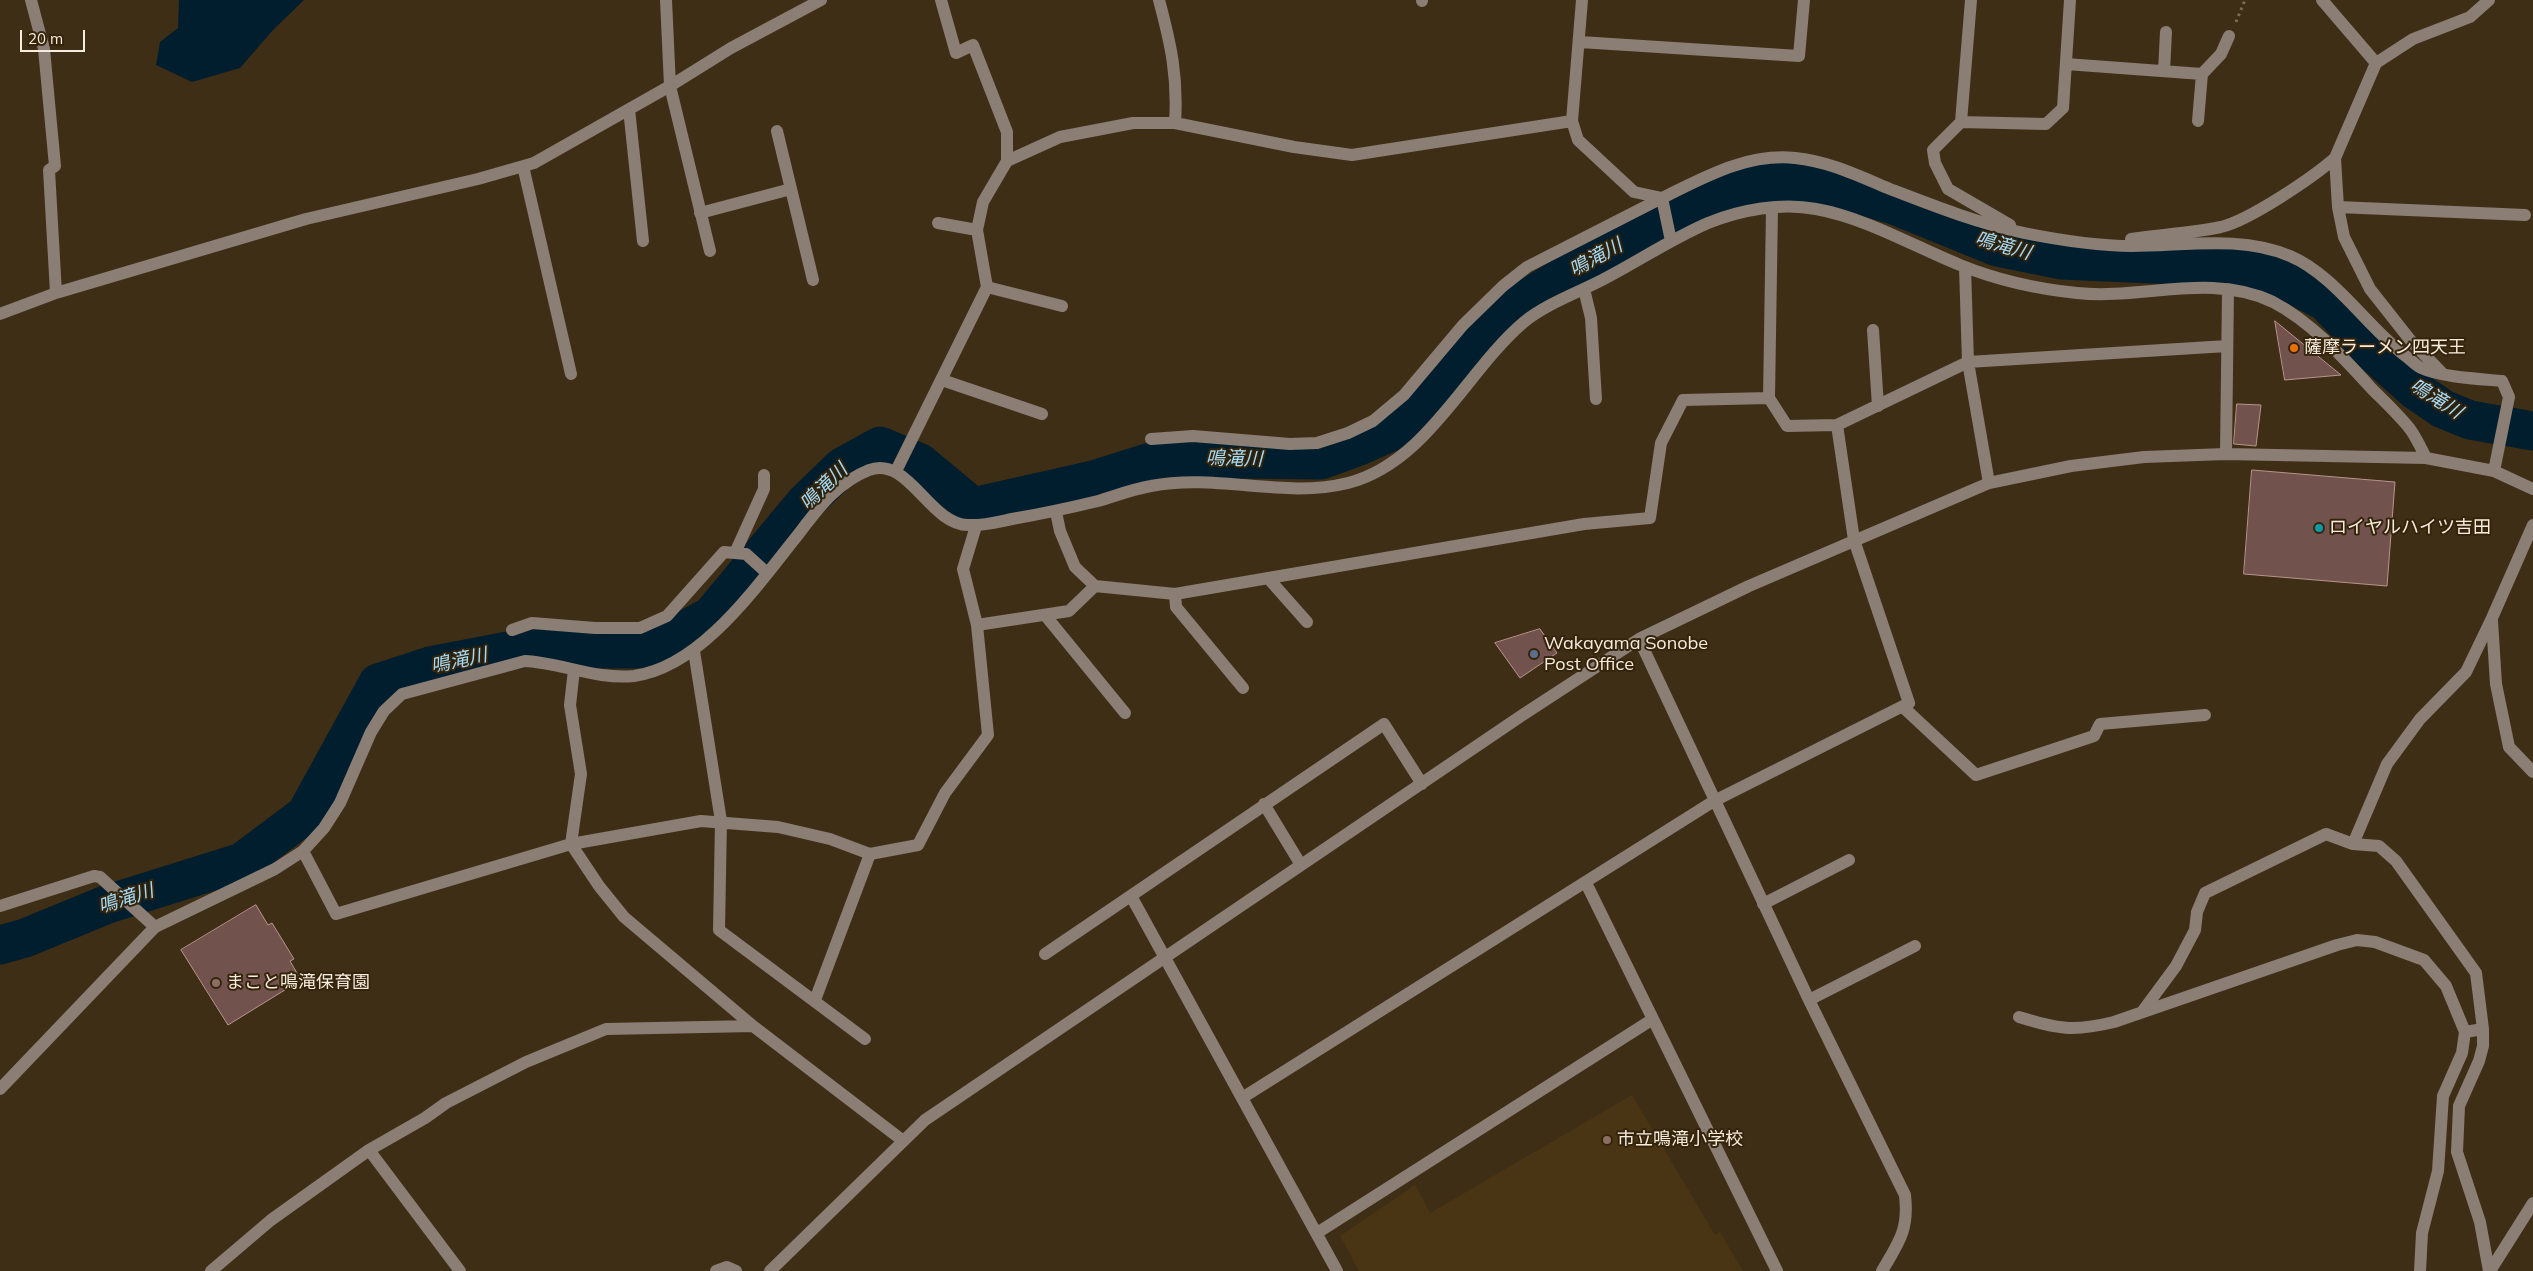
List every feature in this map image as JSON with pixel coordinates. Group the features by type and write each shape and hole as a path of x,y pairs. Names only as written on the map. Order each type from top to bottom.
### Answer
{"street":[{"path":"31,0 44,49 55,166 49,170 56,293"},
{"path":"666,0 670,86 710,251"},
{"path":"0,314 56,293 306,219 478,179 534,163 670,86 731,48 821,0"},
{"path":"941,0 956,53 973,45 1007,132 1007,161"},
{"path":"1159,0 1173,52 1177,90 1175,123"},
{"path":"1582,0 1572,121 1578,140 1634,192 1662,202"},
{"path":"1580,42 1798,56 1804,0"},
{"path":"1972,0 1961,122 1933,150 1935,163 1948,189 2023,233"},
{"path":"1961,122 2046,124 2063,108 2070,0"},
{"path":"2322,0 2376,63"},
{"path":"2096,244 2222,226 2246,217 2322,169 2335,158 2376,63 2412,39 2470,17 2490,0"},
{"path":"2164,71 2166,32"},
{"path":"2198,121 2202,74 2221,54 2229,36"},
{"path":"2066,64 2202,74"},
{"path":"630,109 643,241"},
{"path":"898,467 987,287 977,230 983,202 997,175 1007,161 1060,137 1133,123 1175,123 1294,147 1352,154 1572,121"},
{"path":"777,131 814,280"},
{"path":"1150,439 1193,436 1290,444 1317,442 1348,433 1373,421 1404,395 1463,325 1503,286 1527,267 1662,202 1718,170 1751,161 1794,158 1834,166 1956,216 2023,233 2096,244 2131,246 2224,243 2263,248 2291,256 2322,276 2395,348 2421,368 2458,377 2502,381 2509,397 2494,471"},
{"path":"2335,158 2338,207 2344,236 2370,290 2411,340 2442,372"},
{"path":"523,166 571,374"},
{"path":"700,213 791,189"},
{"path":"1662,202 1670,236"},
{"path":"2338,207 2525,215"},
{"path":"1772,208 1769,398 1788,426 1837,425 1968,362 2227,346"},
{"path":"0,1089 155,927 275,869 303,851 324,828 340,803 370,732 384,711 402,694 525,661 545,662 610,677 639,675 676,663 712,636 830,494 868,470 898,467 950,520 957,525 976,526 1056,512 1153,485 1216,482 1295,490 1351,482 1400,457 1438,421 1494,349 1530,316 1584,289 1670,236 1742,212 1772,208 1814,208 1862,222 1965,267 2013,282 2079,294 2107,294 2158,289 2228,289 2252,294 2277,304 2331,344 2412,431 2426,458"},
{"path":"938,223 977,230"},
{"path":"1965,267 1968,362 1990,483"},
{"path":"987,287 1062,306"},
{"path":"1584,289 1590,318 1596,399"},
{"path":"2226,454 2228,289"},
{"path":"1872,330 1878,406"},
{"path":"942,380 1042,414"},
{"path":"1056,512 1060,532 1074,568 1095,586 1174,594 1584,524 1650,518 1661,443 1683,400 1769,398"},
{"path":"1242,1098 1714,801 1910,703 1854,540 1837,425"},
{"path":"770,1271 902,1140 925,1120 1165,956 1639,639 1854,540 1990,483 2071,466 2144,457 2226,454 2426,458 2494,471 2533,489"},
{"path":"741,553 764,490 764,475"},
{"path":"2353,844 2387,764 2420,718 2466,672 2533,525"},
{"path":"303,851 336,914 572,844 702,821 778,827 830,838 870,854 918,845 945,793 988,735 977,625 963,569 976,526"},
{"path":"512,630 532,623 595,628 640,628 667,616 724,552 741,553 766,570"},
{"path":"1268,578 1307,622"},
{"path":"977,625 1069,611 1095,586"},
{"path":"1174,594 1176,607 1243,688"},
{"path":"1045,615 1125,712"},
{"path":"2492,618 2496,684 2509,747 2533,772"},
{"path":"1639,639 1809,1000 1905,1196 1907,1217 1901,1239 1882,1271"},
{"path":"694,651 721,821 719,930 865,1038"},
{"path":"574,670 570,705 581,774 572,844 598,886 624,917 753,1026 902,1140"},
{"path":"1903,706 1976,775 2094,736 2100,724 2205,715"},
{"path":"1044,954 1384,724 1422,784"},
{"path":"1264,804 1301,865"},
{"path":"2142,1012 2176,966 2188,944 2195,930 2197,912 2205,893 2326,834 2353,844 2379,846 2396,861 2476,973 2483,1029 2482,1046 2478,1061 2458,1106 2458,1152 2480,1222 2490,1271"},
{"path":"814,1000 870,854"},
{"path":"1764,904 1849,860"},
{"path":"0,906 94,876 100,877 155,927"},
{"path":"1586,883 1776,1271"},
{"path":"1131,896 1337,1271"},
{"path":"2019,1017 2057,1028 2085,1029 2142,1012 2337,944 2357,940 2375,942 2424,960 2446,986 2465,1032 2462,1053 2443,1096 2438,1171 2422,1233 2420,1271"},
{"path":"1809,1000 1915,946"},
{"path":"1317,1233 1653,1020"},
{"path":"210,1271 271,1220 370,1150 425,1118 446,1103 526,1062 606,1029 753,1026"},
{"path":"2465,1032 2483,1029"},
{"path":"370,1150 460,1271"},
{"path":"2490,1271 2533,1204"},
{"path":"716,1271 726,1267 736,1271"}],"path":[{"path":"2229,36 2245,0"}],"shaded area":[{"name":"市立鳴滝小学校","path":"1632,1095 1715,1235 1720,1232 1743,1271 1359,1271 1340,1236 1415,1185 1430,1213"}],"water":[{"path":"179,0 304,0 273,30 240,68 192,82 156,65 160,42 178,28"}],"building":[{"name":"薩摩ラーメン四天王","path":"2275,321 2341,375 2285,380"},
{"path":"2237,404 2261,405 2256,446 2234,444"},
{"name":"ロイヤルハイツ吉田","path":"2252,470 2395,482 2387,586 2244,574"},
{"path":"1540,629 1557,653 1520,678 1495,643"},
{"path":"256,905 268,925 272,923 294,959 290,961 301,980 228,1025 181,950"}],"waterway":[{"name":"鳴滝川","path":"0,945 25,938 108,904 242,862 306,814 378,683 430,666 545,644 595,649 650,649 711,616 804,504 842,467 880,446 920,463 973,507 1093,480 1163,458 1321,460 1400,428 1502,314 1573,270 1690,206 1745,186 1779,181 1840,190 1894,205 1997,247 2061,260 2246,268 2283,279 2326,302 2376,355 2415,390 2443,409 2470,420 2533,431"}],"place":[{"name":"薩摩ラーメン四天王","path":"2294,348"},
{"name":"ロイヤルハイツ吉田","path":"2319,528"},
{"name":"Wakayama Sonobe Post Office","path":"1534,654"},
{"name":"まこと鳴滝保育園","path":"216,983"},
{"name":"市立鳴滝小学校","path":"1607,1140"}]}
